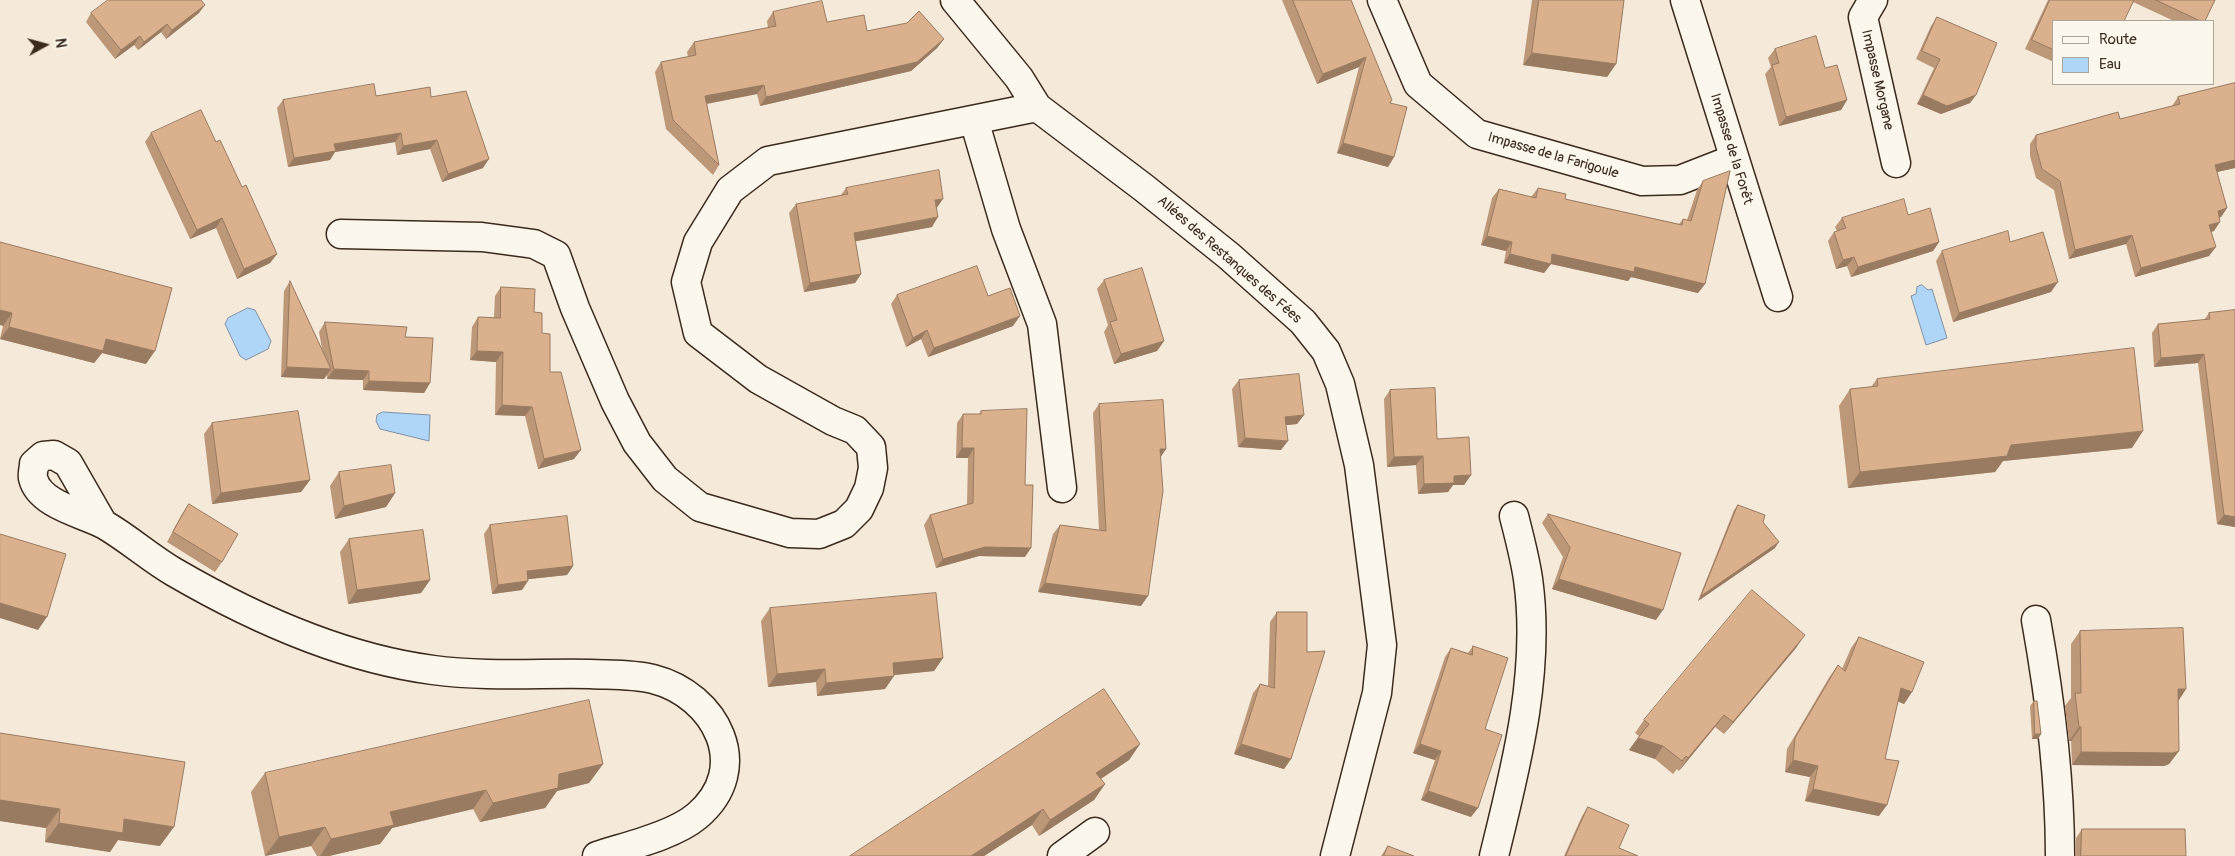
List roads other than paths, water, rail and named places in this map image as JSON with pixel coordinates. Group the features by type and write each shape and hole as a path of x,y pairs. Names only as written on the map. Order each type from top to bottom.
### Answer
{"street":[{"name":"Allées des Restanques des Fées","path":"954,0 1019,78 1037,107 1144,188 1229,256 1303,322 1326,351 1340,384 1360,464 1382,645 1377,693 1335,856"},
{"name":"Impasse de la Farigoule","path":"1382,0 1418,84 1477,134 1642,181 1680,180 1734,159"},
{"name":"Impasse de la Forêt","path":"1685,0 1778,298"},
{"name":"Impasse Morgane","path":"1873,0 1863,17 1896,163"},
{"path":"342,234 482,237 534,244 556,255 575,308 616,401 637,443 665,479 700,507 790,534 818,534 844,524 858,509 869,488 873,468 871,447 855,430 833,422 758,379 698,333 686,282 698,242 730,190 768,161 1037,107"},
{"path":"974,120 1006,229 1042,324 1062,488"},
{"path":"1494,856 1519,748 1529,661 1531,621 1528,578 1514,516"},
{"path":"103,524 173,571 248,612 338,647 372,657 433,670 503,675 628,675 654,679 695,699 719,733 727,758 722,779 714,797 696,816 674,829 597,856"},
{"path":"2036,620 2051,708 2060,811 2060,856"},
{"path":"1062,856 1095,832"}],"water":[{"path":"1922,285 1928,290 1932,289 1947,338 1926,345 1911,296 1916,294 1917,287"},
{"path":"248,308 255,310 271,341 268,349 246,360 240,356 225,324 228,318"},
{"path":"383,412 430,415 429,441 380,429 376,421 377,415"}]}
